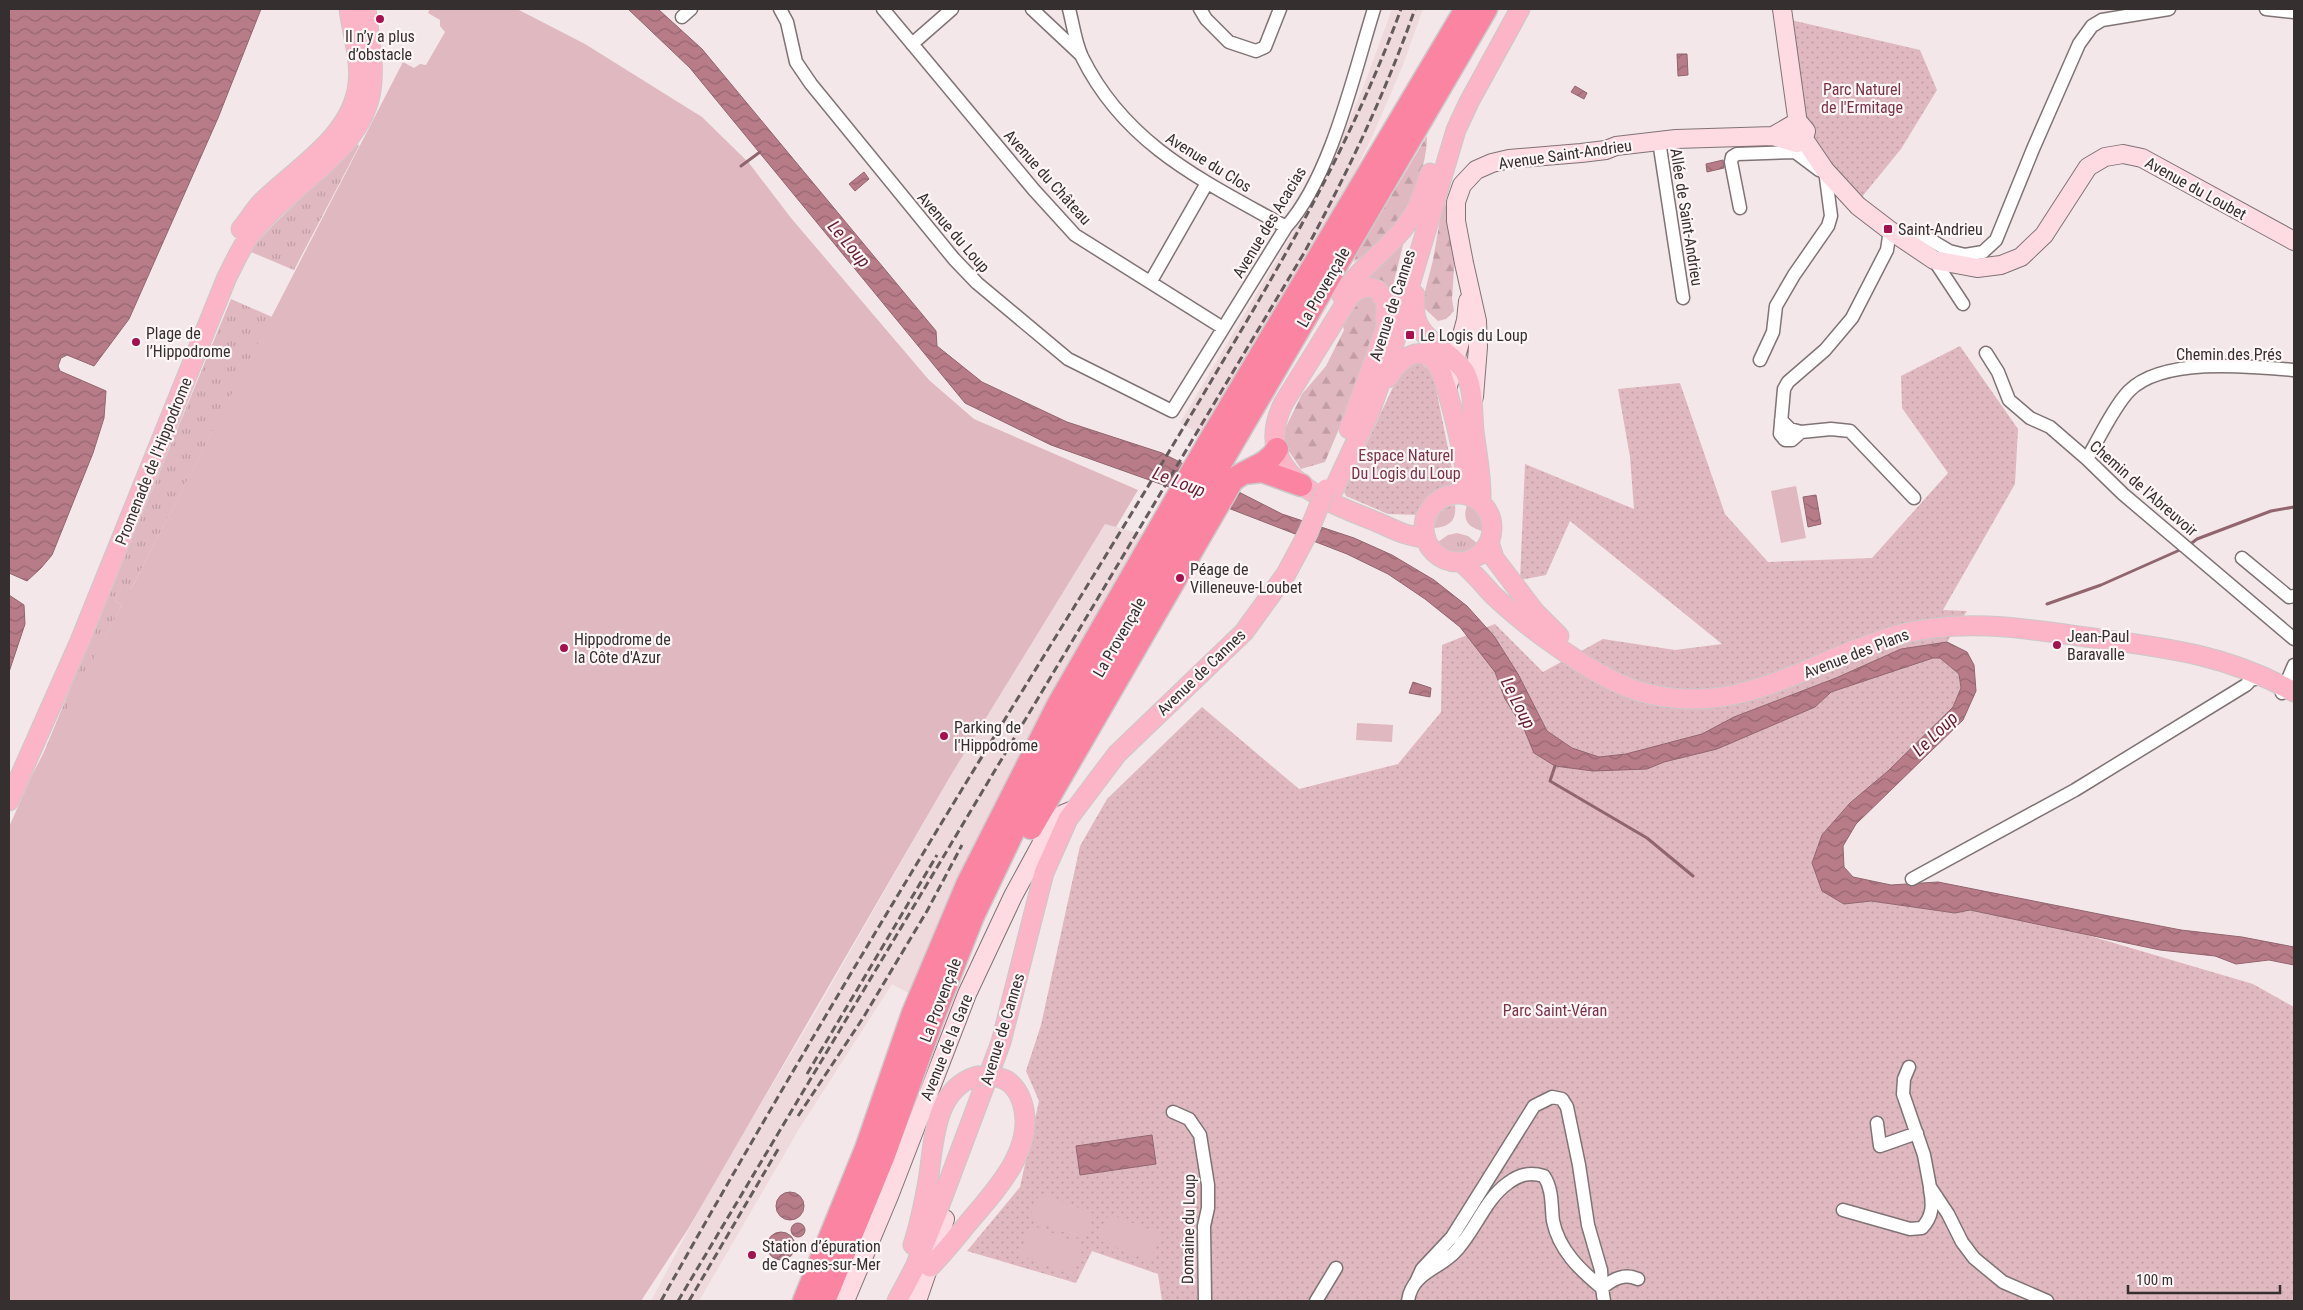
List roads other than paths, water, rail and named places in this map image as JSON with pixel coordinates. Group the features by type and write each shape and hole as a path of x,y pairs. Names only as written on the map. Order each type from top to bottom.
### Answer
{"highway":[{"name":"La Provençale","path":"804,1301 866,1150 913,1013 967,885 1058,704 1159,548 1466,9"},
{"name":"La Provençale","path":"1218,447 1486,9"},
{"path":"932,1020 1018,851 1194,548 1237,478 1273,457 1277,450"},
{"path":"1237,478 1262,471 1301,485"},
{"name":"La Provençale","path":"824,1301 884,1155 932,1020 973,916 1021,815 1077,710 1159,548"}],"main road":[{"name":"Promenade de l'Hippodrome","path":"9,774 87,594 220,270 240,231 261,204 339,129 353,106 358,74 349,9"},
{"name":"Avenue de Cannes","path":"1330,490 1383,334 1393,311 1426,197 1430,173 1444,130 1510,9"},
{"path":"1460,494 1465,471 1447,390 1432,350 1416,323 1413,307 1425,233 1456,130 1486,69 1520,9"},
{"name":"Promenade de l'Hippodrome","path":"9,801 80,641 228,278 249,237 271,213 339,149 359,124 366,109 371,82 364,13"},
{"path":"1322,338 1326,322 1353,280 1397,234 1415,212 1430,173"},
{"name":"Avenue de Cannes","path":"906,1301 945,1219 1009,1045 1059,854 1068,834 1097,788 1158,725 1224,664 1272,608 1311,534 1330,490 1370,409 1398,332 1425,233"},
{"path":"1383,334 1387,310 1384,298 1378,290 1364,288 1354,291 1322,338 1279,411 1275,434 1277,450 1283,465 1301,485 1331,503 1382,523 1403,534 1426,538"},
{"path":"1370,409 1397,364 1409,356 1432,350 1455,360 1467,376 1473,400 1474,430 1481,468 1481,503"},
{"path":"1460,494 1481,503 1489,513 1492,523 1489,542 1483,552 1475,558 1461,562 1446,560 1430,548 1424,529 1426,516 1436,503 1444,498 1460,494"},
{"path":"1382,523 1399,524 1426,516"},
{"name":"Avenue des Plans","path":"1489,542 1494,558 1528,603 1590,668"},
{"name":"Avenue des Plans","path":"1461,562 1510,610 1540,634 1590,668 1635,690 1665,697 1688,699 1719,697 1756,690 1789,679 1871,644 1898,635 1946,626 1975,625 2025,629 2130,643 2257,679 2289,694"},
{"name":"Avenue de Cannes","path":"896,1301 915,1267 1001,1042 1044,873 1074,810 1116,754 1244,632 1289,576"},
{"path":"896,1301 918,1230 937,1126 942,1109 957,1087 968,1079 976,1076 994,1076 1006,1080 1017,1092 1024,1109 1025,1123 1020,1147 1009,1170 993,1192 930,1267"}],"street":[{"name":"Avenue du Loup","path":"780,9 787,22 796,62 811,84 954,259 977,283 1068,360 1172,410"},
{"name":"Avenue du Château","path":"884,9 1034,190 1075,235 1223,328"},
{"path":"912,44 952,9"},
{"path":"1032,9 1082,56"},
{"name":"Avenue du Clos","path":"1069,9 1082,56 1108,98 1136,132 1168,158 1207,183 1286,227"},
{"path":"1200,9 1206,19 1229,42 1256,51 1265,47 1280,9"},
{"name":"Avenue des Acacias","path":"1172,410 1286,227 1302,206 1330,146 1374,9"},
{"path":"1782,9 1790,133"},
{"path":"1913,244 1919,238 1929,239 1949,251 1965,255 1983,252 1990,246 1996,240 2079,44 2092,26 2102,20 2169,9"},
{"path":"2266,9 2294,12"},
{"name":"Avenue Saint-Andrieu","path":"1473,400 1478,347 1476,310 1468,288 1456,220 1456,202 1462,185 1476,170 1492,163 1509,159 1581,154 1606,150 1616,146 1659,141 1790,133"},
{"name":"Avenue du Loubet","path":"1790,133 1858,206 1934,260 1977,268 2001,265 2021,257 2044,235 2088,167 2105,157 2123,154 2142,158 2294,241"},
{"name":"Allée de Saint-Andrieu","path":"1659,141 1682,298"},
{"path":"1740,208 1731,162 1737,154 1795,152 1826,173 1831,216 1828,226 1794,275 1776,306 1773,332 1760,360"},
{"path":"1151,281 1207,183"},
{"path":"1890,230 1887,250 1852,318 1825,350 1788,382 1784,389 1781,420 1790,429 1801,432 1831,429 1850,431 1914,498"},
{"path":"1934,260 1962,304"},
{"path":"1447,390 1468,313 1468,288"},
{"path":"1432,350 1447,340 1462,335 1474,341 1478,347 1468,357 1455,360"},
{"name":"Chemin de l'Abreuvoir","path":"1986,353 1998,372 2009,400 2030,418 2050,427 2123,494 2294,639"},
{"name":"Chemin des Prés","path":"2087,459 2129,391 2151,375 2170,369 2212,367 2294,370"},
{"path":"2242,558 2289,597 2294,596"},
{"path":"2289,694 2294,666"},
{"path":"1912,879 2076,790 2257,679"},
{"name":"Avenue de la Gare","path":"845,1301 889,1196 967,994 1013,896 1044,839 1063,814 1074,810"},
{"path":"1843,1210 1910,1229 1922,1228 1929,1220 1933,1205 1924,1155 1903,1094 1904,1079 1909,1067"},
{"path":"1416,1282 1422,1270 1452,1237 1534,1106 1552,1097 1562,1099 1568,1107 1588,1225 1601,1270 1604,1301"},
{"name":"Domaine du Loup","path":"1173,1112 1188,1119 1200,1135 1208,1186 1208,1208 1204,1226 1205,1301"},
{"path":"1877,1123 1880,1146 1917,1133"},
{"path":"1408,1301 1409,1292 1424,1272 1452,1255 1467,1239 1494,1196 1506,1183 1519,1175 1533,1173 1544,1176 1550,1185 1556,1233 1565,1248 1576,1266 1602,1288"},
{"path":"1930,1186 1948,1214 1962,1242 1974,1258 2003,1282 2042,1300"},
{"path":"917,1301 945,1219"},
{"path":"1316,1301 1336,1268"},
{"path":"1602,1288 1612,1280 1619,1278 1631,1276 1638,1279"}],"water":[{"path":"9,9 261,9 218,118 129,319 94,366 67,355 61,358 58,366 60,371 106,391 104,418 93,453 52,555 27,581 9,573"},
{"name":"Le Loup","path":"628,9 658,9 702,49 936,331 937,346 982,382 1067,422 1162,453 1282,514 1354,538 1392,555 1434,580 1467,606 1494,636 1518,674 1547,731 1572,748 1599,757 1626,754 1702,734 1734,717 1836,678 1901,649 1947,642 1967,652 1974,665 1976,691 1963,720 1856,824 1843,846 1844,867 1853,877 1891,885 1938,882 2181,930 2242,937 2294,947 2294,965 2269,960 2236,964 2215,956 2160,950 1970,910 1955,913 1871,901 1844,904 1822,891 1812,863 1822,835 1850,803 1888,771 1953,707 1961,688 1959,674 1940,658 1933,658 1831,692 1815,707 1717,749 1664,762 1647,769 1593,771 1555,766 1534,753 1524,729 1505,699 1495,672 1460,627 1425,599 1388,574 1347,554 1228,508 1051,445 965,403 690,68"},
{"path":"1677,54 1687,54 1688,75 1678,76"},
{"path":"1575,86 1587,93 1584,99 1571,92"},
{"path":"1723,160 1724,168 1707,172 1706,164"},
{"path":"864,172 869,179 855,191 849,184"},
{"path":"1816,495 1821,524 1808,527 1803,497"},
{"path":"9,595 24,605 25,624 9,672"},
{"path":"1413,682 1431,688 1430,697 1409,693"},
{"path":"1152,1135 1156,1164 1080,1175 1076,1146"},
{"path":"790,1192 800,1196 804,1206 800,1216 790,1220 780,1216 776,1206 780,1196"},
{"path":"798,1223 803,1225 805,1230 803,1235 798,1237 793,1235 791,1230 793,1225"},
{"path":"781,1232 791,1236 795,1246 791,1256 781,1260 771,1256 767,1246 771,1236"}],"waterway":[{"path":"741,166 760,152"},
{"path":"2188,546 2197,539 2271,511 2294,507"},
{"path":"2047,604 2101,585 2182,549"},
{"path":"1555,766 1550,781 1647,838 1693,876"}],"railway":[{"path":"661,1301 858,961 1166,457 1251,314 1322,187 1344,143 1401,9"},
{"path":"678,1301 1304,253 1364,133 1391,72 1415,9"},
{"path":"798,1116 863,1018 927,911 962,845"},
{"path":"807,1074 937,855"},
{"path":"689,1301 780,1146"}],"place":[{"name":"Il n’y a plus d’obstacle","path":"380,19"},
{"name":"Saint-Andrieu","path":"1888,229"},
{"name":"Le Logis du Loup","path":"1410,335"},
{"name":"Plage de l’Hippodrome","path":"136,342"},
{"name":"Péage de Villeneuve-Loubet","path":"1180,578"},
{"name":"Jean-Paul Baravalle","path":"2057,645"},
{"name":"Hippodrome de la Côte d'Azur","path":"564,648"},
{"name":"Parking de l'Hippodrome","path":"944,736"},
{"name":"Station d’épuration de Cagnes-sur-Mer","path":"752,1255"}],"park label":[{"name":"Parc Naturel de l'Ermitage","path":"1862,98"},
{"name":"Espace Naturel Du Logis du Loup","path":"1406,464"},
{"name":"Parc Saint-Véran","path":"1555,1010"}]}
